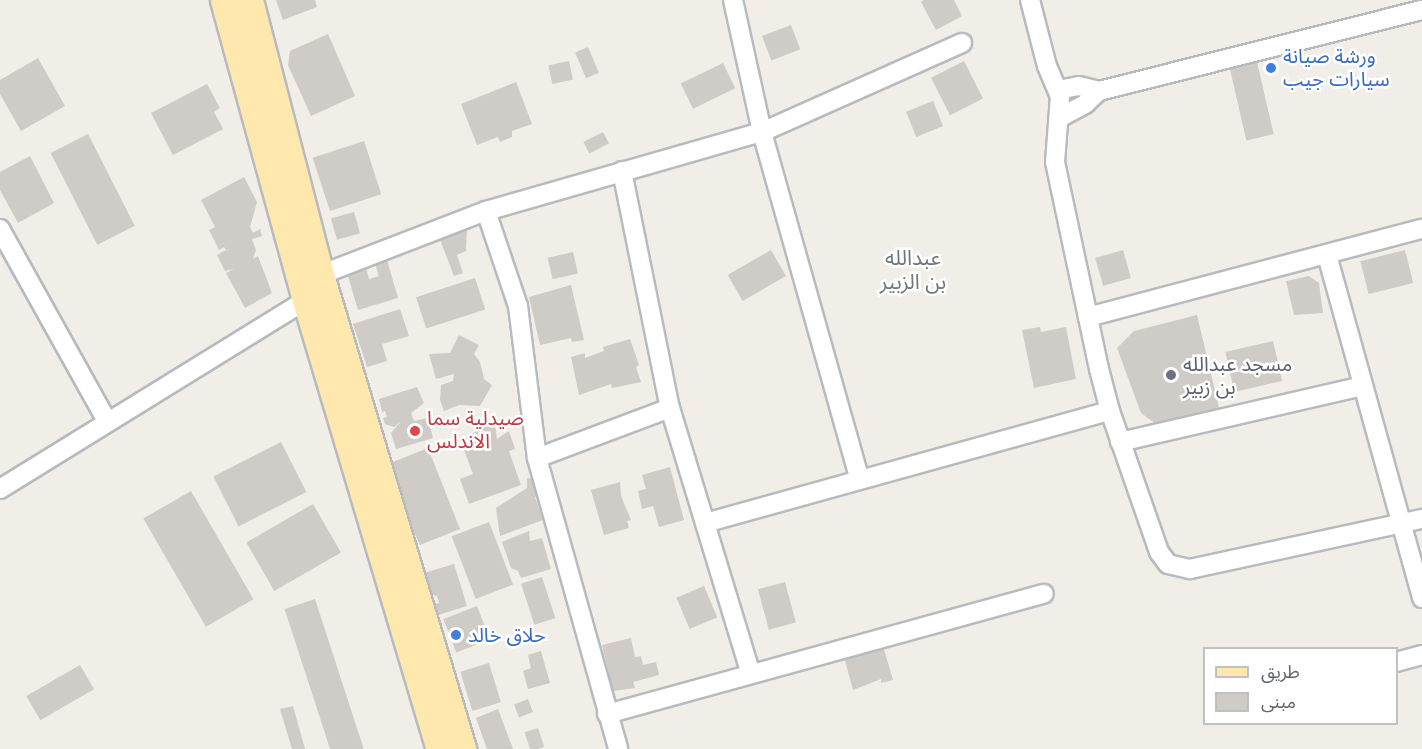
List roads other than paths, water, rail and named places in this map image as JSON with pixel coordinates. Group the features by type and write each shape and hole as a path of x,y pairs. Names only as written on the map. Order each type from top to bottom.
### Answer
{"main road":[{"path":"224,0 306,300 440,749"},
{"path":"249,0 320,275 462,749"}],"street":[{"path":"733,0 762,132 859,478"},
{"path":"1029,0 1047,66 1058,90 1059,118 1054,162 1110,411 1159,552 1168,564 1179,570 1422,519"},
{"path":"1058,90 1079,86 1099,91 1422,10"},
{"path":"320,275 486,211 762,132 962,43"},
{"path":"1059,118 1085,104 1099,91"},
{"path":"622,171 670,408 750,672"},
{"path":"486,211 518,306 537,458 618,749"},
{"path":"0,229 107,421"},
{"path":"1088,317 1422,229"},
{"path":"1327,255 1422,598"},
{"path":"0,489 306,300"},
{"path":"1120,442 1363,386"},
{"path":"537,458 670,408"},
{"path":"705,523 859,478 1110,411"},
{"path":"607,714 750,672 1044,594"},
{"path":"1398,661 1422,655"}],"place":[{"name":"ورشة صيانة سيارات جيب","path":"1271,68"},
{"name":"مسجد عبدالله بن زبير","path":"1171,375"},
{"name":"صيدلية سما الاندلس","path":"415,431"},
{"name":"حلاق خالد","path":"456,635"}],"district":[{"name":"عبدالله بن الزبير","path":"913,270"}]}
